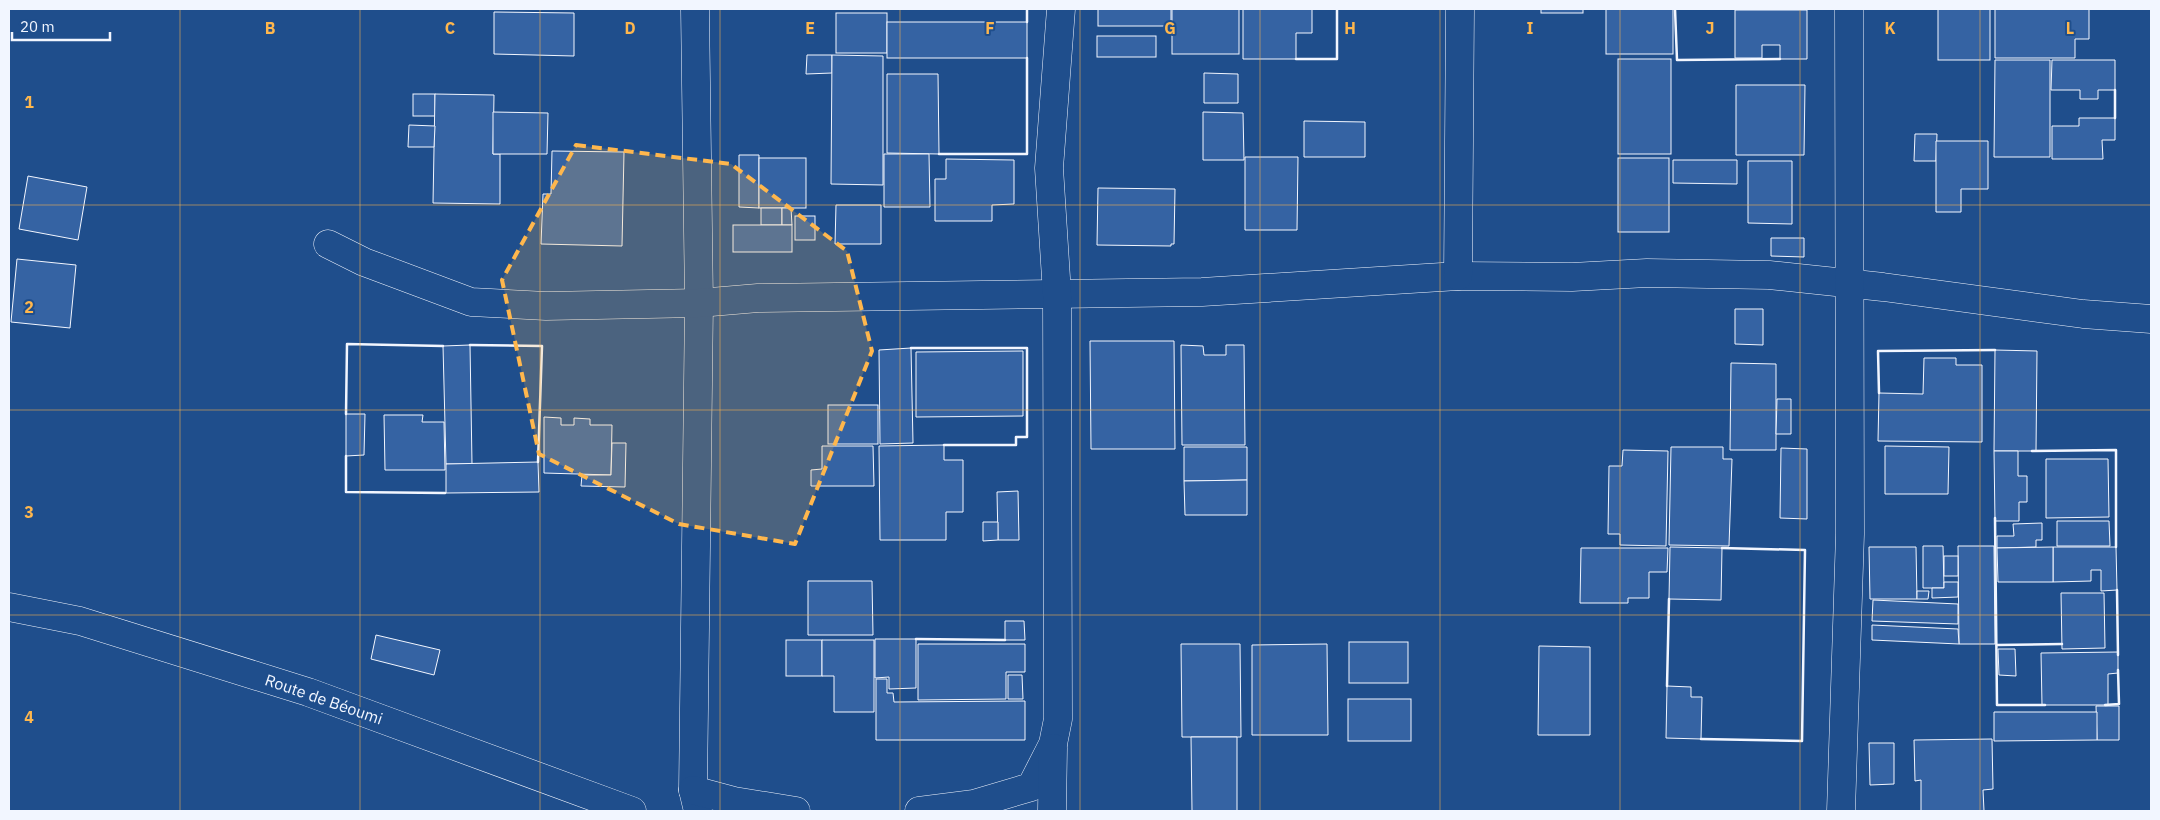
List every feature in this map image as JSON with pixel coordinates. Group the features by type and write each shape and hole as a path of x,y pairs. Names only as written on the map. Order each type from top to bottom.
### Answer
{"street":[{"path":"696,9 699,303 696,801 734,801 796,811"},
{"path":"1052,811 1053,744 1058,719 1060,641 1058,294 1049,168 1060,9"},
{"path":"1458,276 1460,9"},
{"path":"1841,811 1850,534 1849,9"},
{"path":"328,244 364,262 471,302 546,306 699,303 758,298 1202,292 1458,276 1572,277 1647,273 1769,275 2074,313 2151,320"},
{"name":"Route de Béoumi","path":"9,607 80,621 308,692 632,811"},
{"path":"919,811 974,804 1031,787 1053,744"}],"highlighted area":[{"path":"576,145 731,164 847,251 872,351 795,544 679,524 539,454 502,280"}],"building":[{"path":"1098,9 1171,9 1171,26 1098,26"},
{"path":"1172,9 1239,9 1239,54 1172,54"},
{"path":"1243,9 1312,9 1312,33 1296,33 1296,59 1243,59"},
{"path":"1541,9 1583,9 1583,13 1541,13"},
{"path":"1606,9 1673,9 1673,54 1606,54"},
{"path":"1938,9 1990,9 1990,60 1938,60"},
{"path":"1995,9 2089,9 2089,39 2075,39 2075,58 1995,58"},
{"path":"1735,10 1807,10 1807,59 1780,59 1780,45 1762,45 1762,58 1735,58"},
{"path":"494,12 574,13 574,56 494,54"},
{"path":"836,13 887,13 887,53 836,53"},
{"path":"887,22 1027,22 1027,58 887,58"},
{"path":"1097,36 1156,36 1156,57 1097,57"},
{"path":"807,55 832,55 832,73 806,74"},
{"path":"832,55 883,56 883,185 831,184"},
{"path":"1618,59 1671,59 1671,154 1618,154"},
{"path":"1995,60 2050,60 2050,157 1994,157"},
{"path":"2052,60 2115,60 2115,90 2098,90 2098,99 2080,99 2080,90 2051,90"},
{"path":"1204,73 1238,74 1238,103 1204,103"},
{"path":"887,74 938,74 939,154 887,153"},
{"path":"1736,85 1805,85 1804,155 1736,155"},
{"path":"413,94 435,94 435,116 413,116"},
{"path":"435,94 494,95 493,154 500,154 500,204 433,203"},
{"path":"493,112 548,113 547,154 493,154"},
{"path":"1203,112 1243,113 1244,160 1203,160"},
{"path":"2079,118 2115,118 2115,140 2102,140 2103,159 2052,159 2052,126 2079,126"},
{"path":"1304,121 1365,122 1365,157 1304,157"},
{"path":"409,125 435,126 434,147 408,147"},
{"path":"1915,134 1937,134 1936,161 1914,161"},
{"path":"1936,141 1988,141 1988,189 1961,189 1961,212 1936,212"},
{"path":"552,151 624,152 622,246 541,244 543,194 551,194"},
{"path":"884,154 929,154 930,207 884,207"},
{"path":"739,155 759,155 759,208 739,207"},
{"path":"1245,157 1298,157 1297,230 1245,230"},
{"path":"759,158 806,158 806,208 759,208"},
{"path":"1618,158 1669,158 1669,232 1618,232"},
{"path":"946,159 1014,160 1014,204 992,205 992,221 935,221 935,179 946,179"},
{"path":"1673,160 1737,160 1737,184 1673,183"},
{"path":"1748,161 1792,161 1792,224 1748,223"},
{"path":"28,176 87,187 78,240 19,229"},
{"path":"1098,188 1175,189 1174,244 1171,244 1171,246 1097,245"},
{"path":"836,205 881,205 881,244 835,244"},
{"path":"761,208 782,208 782,225 761,225"},
{"path":"782,208 791,208 792,225 782,225"},
{"path":"795,216 815,216 815,240 795,240"},
{"path":"733,225 792,225 792,252 733,252"},
{"path":"1771,238 1804,238 1804,257 1771,256"},
{"path":"17,259 76,265 70,328 11,322"},
{"path":"1735,309 1763,309 1763,345 1735,344"},
{"path":"1090,341 1174,341 1175,449 1091,449"},
{"path":"470,345 472,464 446,464 443,346"},
{"path":"1181,345 1203,346 1204,355 1226,355 1226,345 1244,345 1245,445 1182,445"},
{"path":"911,348 913,443 880,444 879,350"},
{"path":"1995,350 2037,351 2036,451 1994,451"},
{"path":"1023,351 1023,416 916,417 916,352"},
{"path":"1924,358 1956,358 1956,365 1982,365 1982,442 1878,441 1879,393 1923,394"},
{"path":"1731,363 1776,364 1776,450 1730,450"},
{"path":"1777,399 1791,399 1791,434 1776,434"},
{"path":"828,405 878,405 878,444 828,444"},
{"path":"346,414 365,414 364,455 346,456"},
{"path":"384,415 423,415 422,422 444,422 445,470 385,470"},
{"path":"544,417 561,418 561,425 574,425 574,418 590,419 590,425 612,425 611,475 544,473"},
{"path":"612,443 626,443 625,487 581,486 582,475 611,475"},
{"path":"944,445 944,460 963,460 963,512 946,512 946,540 880,540 879,446"},
{"path":"822,446 873,446 874,486 811,486 811,470 822,469"},
{"path":"1885,446 1949,447 1948,494 1885,494"},
{"path":"1184,447 1247,447 1247,480 1184,481"},
{"path":"1671,447 1723,447 1723,459 1732,459 1729,546 1669,545"},
{"path":"1781,448 1807,449 1807,519 1780,518"},
{"path":"1623,450 1668,451 1666,546 1620,545 1620,534 1608,534 1609,466 1622,466"},
{"path":"1994,451 2018,451 2018,476 2027,476 2027,502 2019,502 2019,521 1995,521"},
{"path":"2046,459 2108,459 2109,517 2046,518"},
{"path":"538,462 539,492 446,493 446,464"},
{"path":"1247,480 1247,515 1185,515 1184,481"},
{"path":"1018,491 1019,540 998,540 997,492"},
{"path":"2057,521 2109,521 2110,546 2057,546"},
{"path":"983,522 998,522 998,540 983,541"},
{"path":"2042,523 2042,540 2036,540 2036,547 1997,548 1997,536 2014,536 2013,524"},
{"path":"1923,546 1943,546 1944,588 1923,588"},
{"path":"1958,546 1994,546 1995,644 1959,644"},
{"path":"1670,547 1722,548 1721,600 1669,599"},
{"path":"1869,547 1916,547 1917,599 1870,599"},
{"path":"2053,547 2116,547 2117,590 2101,591 2101,570 2091,570 2091,581 2053,582"},
{"path":"2053,547 2053,582 1998,582 1997,548"},
{"path":"1581,548 1668,548 1667,572 1649,572 1649,598 1628,598 1628,603 1580,603"},
{"path":"1944,556 1958,556 1958,576 1944,576"},
{"path":"808,581 872,581 873,635 808,635"},
{"path":"1944,582 1958,582 1958,597 1932,598 1932,588 1944,588"},
{"path":"1917,591 1929,591 1928,599 1917,599"},
{"path":"2061,593 2104,593 2105,648 2062,649"},
{"path":"1873,600 1958,604 1958,624 1872,621"},
{"path":"1005,621 1024,621 1025,640 1005,640"},
{"path":"1872,625 1958,629 1959,644 1872,640"},
{"path":"376,635 440,650 434,675 371,659"},
{"path":"875,639 916,639 916,688 889,689 889,677 875,678"},
{"path":"786,640 822,640 822,676 786,676"},
{"path":"822,640 874,640 874,712 834,712 834,676 822,676"},
{"path":"1349,642 1408,642 1408,683 1349,683"},
{"path":"918,644 1025,644 1025,672 1006,672 1006,699 918,700"},
{"path":"1181,644 1240,644 1241,737 1182,737"},
{"path":"1327,644 1328,735 1252,735 1252,645"},
{"path":"1539,646 1590,647 1590,735 1538,735"},
{"path":"1998,649 2015,649 2016,676 1999,675"},
{"path":"2118,652 2118,673 2108,674 2108,705 2042,705 2041,653"},
{"path":"1008,675 1022,675 1023,699 1008,699"},
{"path":"876,679 887,679 887,693 893,693 894,702 1025,701 1025,740 876,740"},
{"path":"1667,686 1691,687 1691,697 1702,697 1701,739 1666,738"},
{"path":"1348,699 1411,699 1411,741 1348,741"},
{"path":"2096,706 2119,706 2119,740 2097,740"},
{"path":"1994,712 2097,712 2097,740 1994,741"},
{"path":"1191,737 1237,737 1237,811 1192,811"},
{"path":"1992,739 1993,789 1983,790 1984,811 1921,811 1921,780 1915,781 1914,740"},
{"path":"1869,743 1894,743 1894,784 1870,785"}],"wall":[{"path":"1027,9 1027,22"},
{"path":"1296,59 1337,59 1337,9"},
{"path":"1675,9 1677,60 1780,59"},
{"path":"939,154 1027,154 1027,58"},
{"path":"2115,90 2115,118"},
{"path":"346,414 347,344 443,346"},
{"path":"470,345 542,346 538,462"},
{"path":"911,348 1027,348 1027,437 1016,437 1016,445 944,445"},
{"path":"1879,393 1878,351 1995,350"},
{"path":"2032,451 2116,450 2116,547"},
{"path":"346,456 346,492 445,493"},
{"path":"1995,518 1997,705 2045,705"},
{"path":"1701,739 1802,741 1805,550 1722,548"},
{"path":"2117,590 2118,655"},
{"path":"1667,686 1669,599"},
{"path":"916,639 1005,640"},
{"path":"1997,645 2062,644"},
{"path":"2105,705 2119,704 2118,670"}]}
